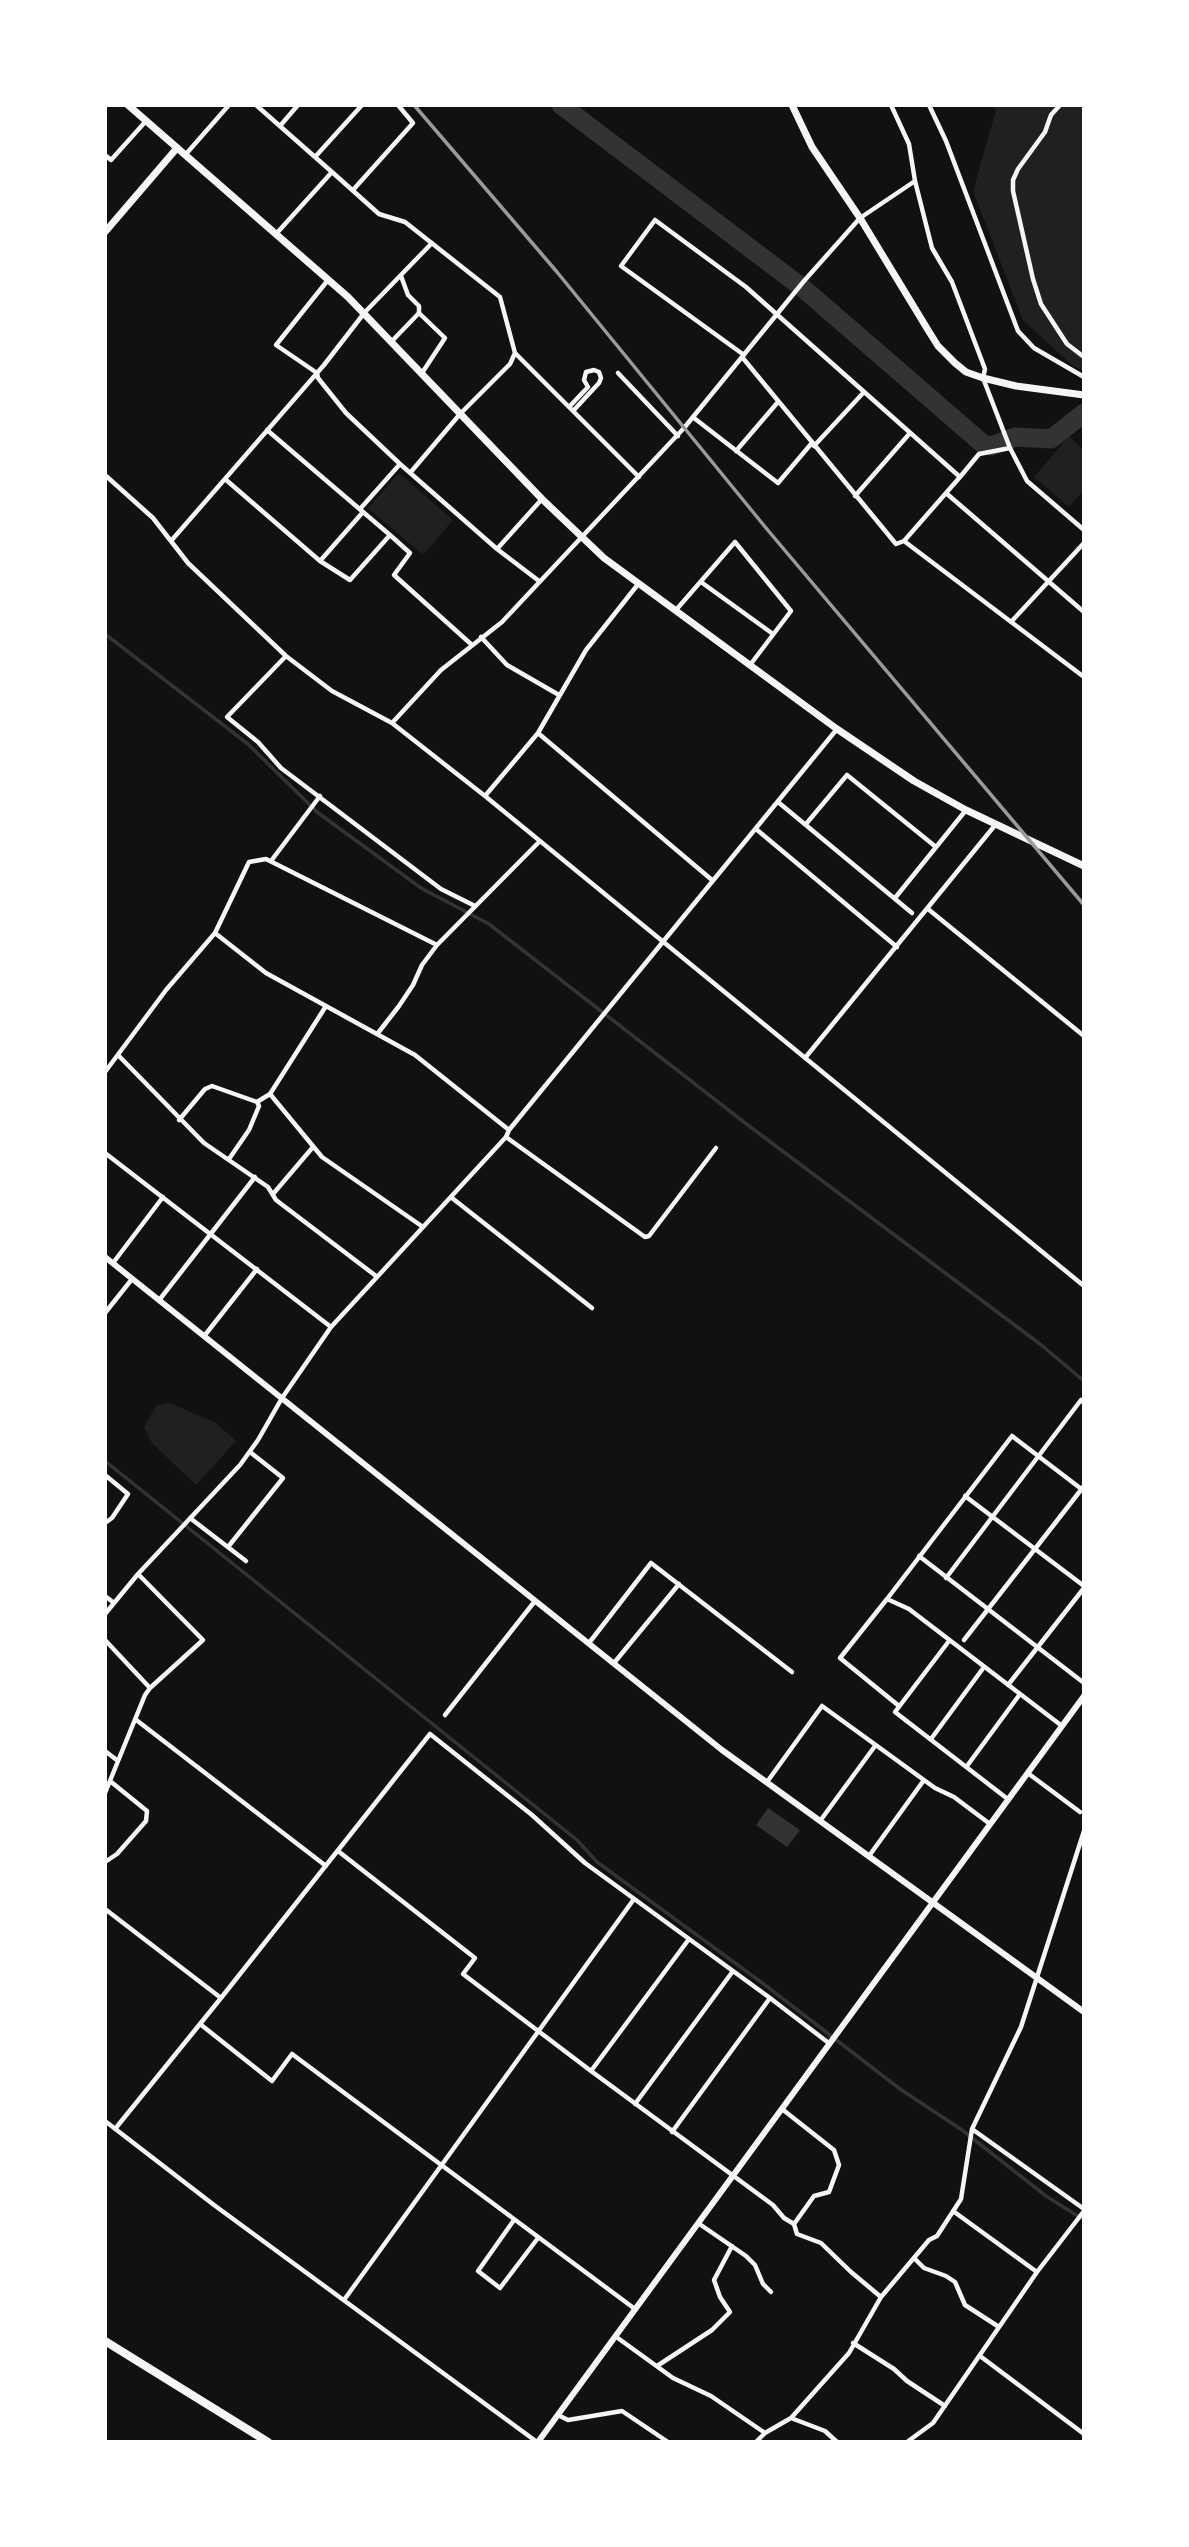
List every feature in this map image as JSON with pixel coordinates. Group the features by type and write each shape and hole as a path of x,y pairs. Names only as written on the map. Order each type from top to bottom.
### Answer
{"highway":[{"path":"105,2341 268,2442"}],"main road":[{"path":"128,105 365,312 542,499 604,558 837,729 926,789 1084,866"},
{"path":"792,105 812,147 860,218 938,346 966,372 983,378 1016,386 1084,395"},
{"path":"105,232 177,148"}],"street":[{"path":"185,155 229,105"},
{"path":"256,105 379,214 404,222 500,297 515,352 639,477"},
{"path":"280,126 298,105"},
{"path":"315,158 362,105"},
{"path":"353,190 413,123 398,105"},
{"path":"891,105 909,144 915,181 932,248 952,282 985,369 983,378 1009,445 1027,481 1084,530"},
{"path":"929,105 946,141 1018,331 1034,348 1084,377"},
{"path":"1060,105 1051,115 1045,132 1018,169 1013,180 1013,191 1041,304 1067,344 1084,357"},
{"path":"105,155 111,160 146,121"},
{"path":"276,234 332,172"},
{"path":"392,723 441,670 502,622 678,436 802,283 860,218 915,181"},
{"path":"960,477 746,286 656,220 621,266 743,356 896,544 904,541 960,477 979,454 1009,445"},
{"path":"171,541 317,373 365,312 432,243"},
{"path":"391,341 419,313 419,306 408,295 401,275"},
{"path":"328,279 276,345 317,373 345,413 497,549 539,581"},
{"path":"419,313 446,338 422,373"},
{"path":"410,473 460,414 510,364 515,352"},
{"path":"586,372 599,372 599,383 571,409 588,387 584,380 586,372"},
{"path":"618,373 678,436"},
{"path":"694,418 778,483 864,392"},
{"path":"736,450 778,402"},
{"path":"267,430 410,553 394,575 472,645"},
{"path":"855,496 910,433"},
{"path":"320,561 400,464"},
{"path":"105,475 153,519 188,564 286,656 332,691 392,723 485,796 1084,1286"},
{"path":"225,479 320,561 350,580 390,535"},
{"path":"946,493 1084,612"},
{"path":"497,549 542,499"},
{"path":"904,541 1084,677"},
{"path":"677,610 735,542 791,611 750,665"},
{"path":"1011,622 1084,543"},
{"path":"701,582 773,634"},
{"path":"485,796 538,733 586,650 639,583"},
{"path":"481,637 508,665 559,695"},
{"path":"286,656 227,718 258,742 281,768 441,889 474,908"},
{"path":"105,1614 180,1528 218,1491 250,1452 282,1398 331,1327 506,1137 509,1129 837,729"},
{"path":"538,733 712,880"},
{"path":"806,824 846,775 936,847"},
{"path":"271,861 319,797"},
{"path":"778,802 912,913"},
{"path":"895,898 966,810"},
{"path":"805,1058 996,824"},
{"path":"756,828 897,947"},
{"path":"378,1033 413,985 422,965 437,945 539,842"},
{"path":"105,1072 166,990 215,933 249,862 265,859 271,861 437,945"},
{"path":"928,909 1084,1036"},
{"path":"215,933 266,973 415,1055 509,1129"},
{"path":"257,1102 270,1094 326,1006"},
{"path":"118,1055 204,1143 268,1187 276,1200 377,1277"},
{"path":"179,1120 205,1089 212,1086 257,1102"},
{"path":"270,1094 322,1157 423,1227"},
{"path":"229,1159 249,1130 259,1106 257,1102"},
{"path":"506,1137 645,1237 649,1236 716,1149"},
{"path":"273,1194 313,1147"},
{"path":"105,1153 331,1327"},
{"path":"160,1299 255,1177"},
{"path":"113,1263 163,1197"},
{"path":"452,1198 592,1308"},
{"path":"105,1257 722,1750 1084,2012"},
{"path":"205,1335 257,1269"},
{"path":"105,1313 132,1279"},
{"path":"946,1578 1081,1400 1084,1403"},
{"path":"899,1706 840,1658 1012,1436 1083,1488 964,1640"},
{"path":"228,1547 283,1478 250,1452"},
{"path":"105,1475 128,1494 112,1518 105,1523"},
{"path":"965,1496 1084,1587 1009,1685"},
{"path":"190,1518 246,1561"},
{"path":"919,1556 1084,1683"},
{"path":"589,1643 651,1563 792,1672"},
{"path":"105,1793 145,1695 203,1640 138,1574"},
{"path":"614,1663 679,1584"},
{"path":"105,1596 114,1603"},
{"path":"887,1599 909,1609 1062,1726"},
{"path":"445,1715 535,1601"},
{"path":"105,1640 150,1688"},
{"path":"949,1641 895,1712 1009,1800"},
{"path":"931,1739 984,1667"},
{"path":"967,1766 1020,1694"},
{"path":"105,2121 537,2442 1084,1696"},
{"path":"766,1782 822,1706 991,1825"},
{"path":"135,1718 326,1866"},
{"path":"115,2129 430,1734 541,1823 585,1863 832,2043"},
{"path":"820,1821 875,1745"},
{"path":"105,1751 118,1761"},
{"path":"1029,1774 1080,1812"},
{"path":"869,1857 924,1780"},
{"path":"105,1862 117,1854 146,1821 147,1811 110,1781"},
{"path":"756,2442 765,2433 791,2418 849,2353 881,2297 929,2240 937,2236 961,2199 972,2131 1021,2026 1084,1831"},
{"path":"338,1851 475,1958 463,1974 773,2205 784,2218 794,2224 797,2234 821,2243 851,2273 881,2297"},
{"path":"344,2300 635,1899"},
{"path":"105,1909 221,1998"},
{"path":"591,2071 689,1939"},
{"path":"635,2104 733,1971"},
{"path":"673,2132 770,1998"},
{"path":"200,2024 272,2081 292,2054 635,2309"},
{"path":"782,2109 834,2150 839,2165 829,2192 814,2196 794,2224"},
{"path":"907,2442 933,2423 1037,2272 1083,2211 972,2131"},
{"path":"953,2211 1037,2272"},
{"path":"514,2220 478,2271 500,2288 538,2238"},
{"path":"697,2222 755,2265 763,2284 771,2292"},
{"path":"657,2366 712,2330 730,2312 720,2297 714,2280 732,2246"},
{"path":"914,2258 924,2267 955,2282 965,2305 999,2327"},
{"path":"614,2335 674,2378 711,2396 765,2433"},
{"path":"853,2343 945,2406"},
{"path":"980,2356 1084,2434"},
{"path":"557,2414 568,2420 622,2411 666,2441"},
{"path":"791,2418 825,2431 837,2442"},
{"path":"657,2442 666,2441"}],"shaded area":[{"path":"990,105 1084,105 1084,371 1073,366 1023,320 973,191 996,110"},
{"path":"1069,436 1084,450 1084,490 1069,507 1034,477"},
{"path":"399,473 453,520 423,555 368,508"},
{"path":"170,1403 216,1423 236,1441 196,1485 152,1443 144,1427 156,1406"},
{"path":"768,1808 800,1830 787,1847 756,1825"}],"waterway":[{"path":"561,105 804,289 983,444 991,446 1015,437 1051,439 1084,413"},
{"path":"105,634 248,744 317,812 421,888 489,924 749,1126 1040,1344 1084,1381"},
{"path":"105,1461 577,1840 597,1862 761,1982 900,2089 962,2130 1046,2196 1084,2220"}],"railway":[{"path":"414,105 557,272 766,528 1084,905"}]}
